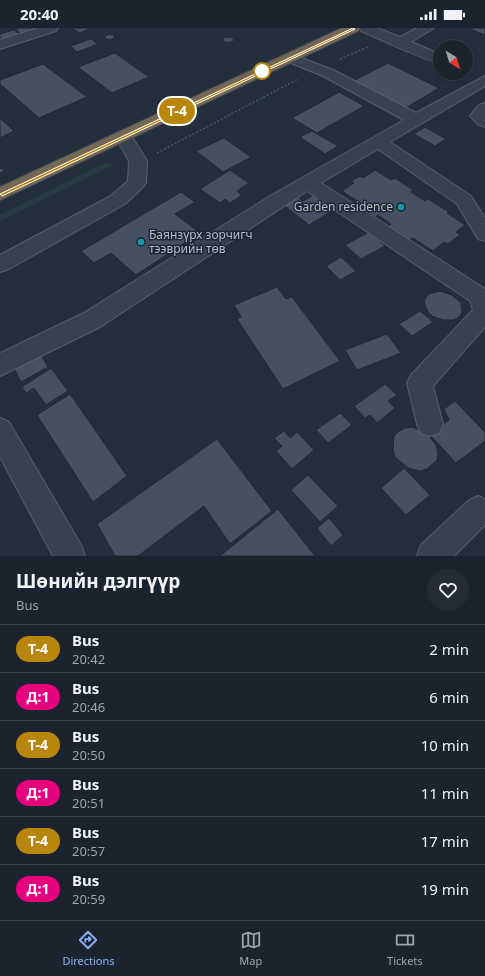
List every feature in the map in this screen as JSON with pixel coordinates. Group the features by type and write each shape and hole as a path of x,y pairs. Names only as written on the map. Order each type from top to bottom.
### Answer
{"highway":[{"path":"0,194 353,28"}],"street":[{"path":"0,45 52,28"},
{"path":"366,28 433,56"},
{"path":"394,40 427,28"},
{"path":"291,58 317,69 417,120"},
{"path":"0,365 92,320 174,265 307,182 417,120 481,87"},
{"path":"485,108 478,116 485,122"},
{"path":"0,264 118,200 137,183 138,161 123,136"},
{"path":"379,142 464,200 485,234"},
{"path":"307,182 482,290 485,312 420,383 430,424"},
{"path":"0,431 70,556"},
{"path":"432,556 478,511"}],"path":[{"path":"138,161 317,69 394,40"}],"green space":[{"path":"105,163 115,164 0,221 0,215"}],"building":[{"path":"39,28 21,34 16,29"},
{"path":"72,28 89,28 90,29 79,33"},
{"path":"467,28 485,28 485,35"},
{"path":"14,30 19,34 0,40 0,34"},
{"path":"108,34 115,37 110,40 104,38"},
{"path":"223,38 233,38 234,41 228,43 223,41"},
{"path":"91,39 98,44 77,52 70,46"},
{"path":"115,53 149,77 112,93 78,67"},
{"path":"388,63 439,88 404,109 353,81"},
{"path":"43,64 87,97 39,118 0,84 0,80"},
{"path":"339,92 364,106 317,133 292,118"},
{"path":"0,118 14,131 0,138"},
{"path":"425,127 446,139 435,146 414,134"},
{"path":"312,131 338,146 325,154 300,137"},
{"path":"224,138 251,157 223,172 196,151"},
{"path":"230,170 249,183 237,191 242,195 230,203 225,199 220,203 200,189"},
{"name":"Garden residence","path":"375,170 391,180 395,178 413,190 411,192 425,201 428,199 449,212 447,213 465,225 456,232 460,235 448,244 444,242 433,251 413,238 409,240 388,226 391,224 378,215 375,217 354,203 357,201 342,191 354,183 351,181 360,176 363,178"},
{"name":"Баянзүрх зорчигч тээврийн төв","path":"181,192 195,202 175,214 200,233 136,275 111,253 94,263 81,251"},
{"path":"294,194 303,201 315,194 335,209 309,225 280,202"},
{"path":"369,232 385,246 361,259 345,245"},
{"path":"341,257 356,271 340,280 326,266"},
{"path":"277,287 286,299 292,297 340,361 283,389 237,319 241,317 234,305"},
{"path":"440,291 452,295 461,303 462,313 454,320 443,320 432,316 428,312 424,302 426,297 429,294"},
{"path":"420,311 433,322 412,336 399,324"},
{"path":"387,334 401,353 357,370 345,350"},
{"path":"40,352 48,367 21,382 13,366"},
{"path":"51,368 68,391 46,405 34,388 26,393 22,387"},
{"path":"385,384 397,395 388,401 395,408 377,423 370,415 365,418 354,406"},
{"path":"70,394 127,476 93,502 37,415"},
{"path":"455,401 485,432 485,441 456,463 429,434 449,420 444,409"},
{"path":"340,413 352,425 328,443 316,430"},
{"path":"412,427 427,433 436,445 438,453 437,460 427,469 420,471 408,468 395,457 393,450 394,436 405,428"},
{"path":"284,431 290,438 297,432 314,450 292,469 276,451 282,446 274,438"},
{"path":"217,439 272,511 230,544 204,506 138,556 115,556 97,524"},
{"path":"404,468 430,495 406,515 381,488"},
{"path":"308,475 338,506 320,522 291,490"},
{"path":"278,509 315,556 220,556"},
{"path":"329,518 343,535 331,546 317,528"}],"bus line":[{"name":"Т-4","path":"0,194 353,28"}],"place":[{"name":"Garden residence","path":"401,207"},
{"name":"Баянзүрх зорчигч тээврийн төв","path":"141,242"}]}
